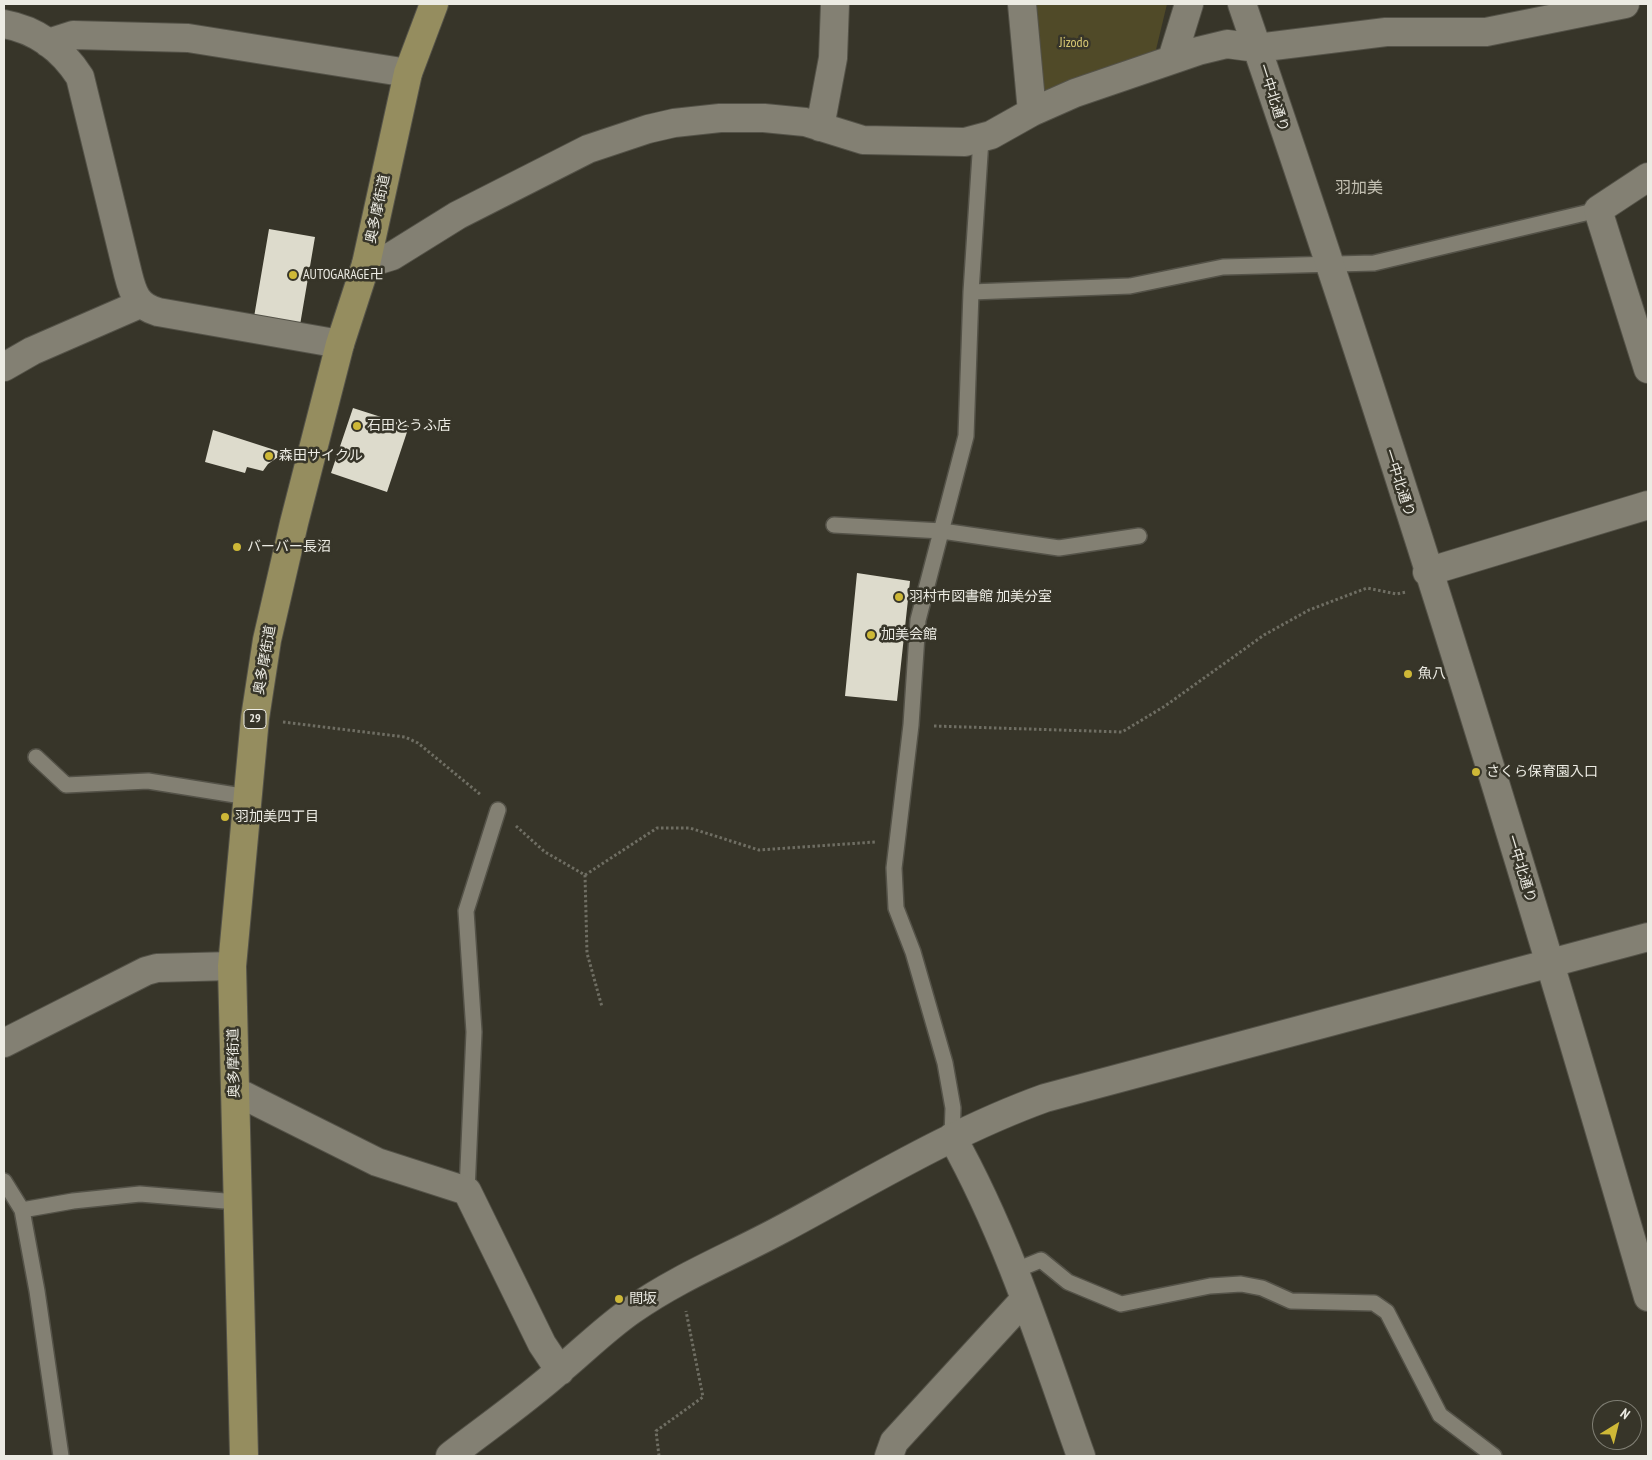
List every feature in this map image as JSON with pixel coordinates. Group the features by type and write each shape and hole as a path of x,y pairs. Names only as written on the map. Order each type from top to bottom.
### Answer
{"main road":[{"name":"奥多摩街道","path":"244,1456 232,966 255,718 267,640 294,523 340,344 366,264 408,73 434,4"}],"street":[{"path":"820,126 833,58 835,4"},
{"path":"1022,4 1032,112"},
{"path":"1172,59 1189,4"},
{"name":"一中北通り","path":"1242,4 1328,264 1552,963 1648,1297"},
{"path":"366,264 392,256 458,215 550,166 588,149 648,129 674,123 720,118 794,121 820,126 863,140 965,142 981,139 1032,112 1075,93 1172,59 1227,44 1257,48 1386,32 1486,32 1625,4"},
{"path":"4,24 28,30 48,42 71,63 80,77 128,274 134,296 140,304 158,312 340,344"},
{"path":"48,42 73,35 188,38 408,73"},
{"path":"1648,176 1598,210 1648,369"},
{"path":"4,367 32,351 140,304"},
{"path":"1430,580 1648,505"},
{"path":"450,1456 560,1371 583,1349 632,1310 680,1280 755,1243 952,1137 1012,1110 1045,1098 1648,936"},
{"path":"4,1043 146,971 157,968 232,966"},
{"path":"235,1091 377,1162 468,1191 542,1344 560,1371"},
{"path":"952,1137 972,1173 1014,1270 1082,1456"},
{"path":"889,1456 894,1442 1025,1298"}],"lane":[{"path":"952,1137 953,1108 945,1063 913,952 896,908 894,868 911,725 918,620 966,436 971,292 981,139"},
{"path":"971,292 1130,286 1224,267 1374,263 1598,210"},
{"path":"834,525 942,531 1059,548 1139,536"},
{"path":"36,757 66,785 148,781 248,797"},
{"path":"468,1191 474,1032 466,911 498,810"},
{"path":"4,1181 22,1210 37,1291 61,1456"},
{"path":"22,1210 73,1201 140,1194 237,1202"},
{"path":"1014,1270 1042,1260 1068,1282 1121,1304 1210,1286 1241,1284 1262,1288 1291,1301 1374,1303 1387,1312 1440,1415 1494,1456"}],"path":[{"path":"911,725 1122,732 1165,706 1256,640 1308,610 1367,588 1396,594 1430,580"},
{"path":"585,875 657,828 690,828 759,850 898,841"},
{"path":"659,1456 656,1430 703,1398 680,1280"}],"green space":[{"name":"Jizodo","path":"1033,4 1167,4 1154,58 1033,96"}],"building":[{"path":"269,229 315,237 300,325 254,317"},
{"path":"353,408 409,426 387,492 331,473"},
{"path":"213,430 284,453 268,464 263,471 247,467 245,473 205,462"},
{"path":"857,573 910,581 897,701 845,696"}],"place":[{"name":"AUTOGARAGE卍","path":"293,275"},
{"name":"石田とうふ店","path":"357,426"},
{"name":"森田サイクル","path":"269,456"},
{"name":"バーバー長沼","path":"237,547"},
{"name":"羽村市図書館 加美分室","path":"899,597"},
{"name":"加美会館","path":"871,635"},
{"name":"魚八","path":"1408,674"},
{"name":"さくら保育園入口","path":"1476,772"},
{"name":"羽加美四丁目","path":"225,817"},
{"name":"間坂","path":"619,1299"}],"district":[{"name":"羽加美","path":"1359,188"}]}
